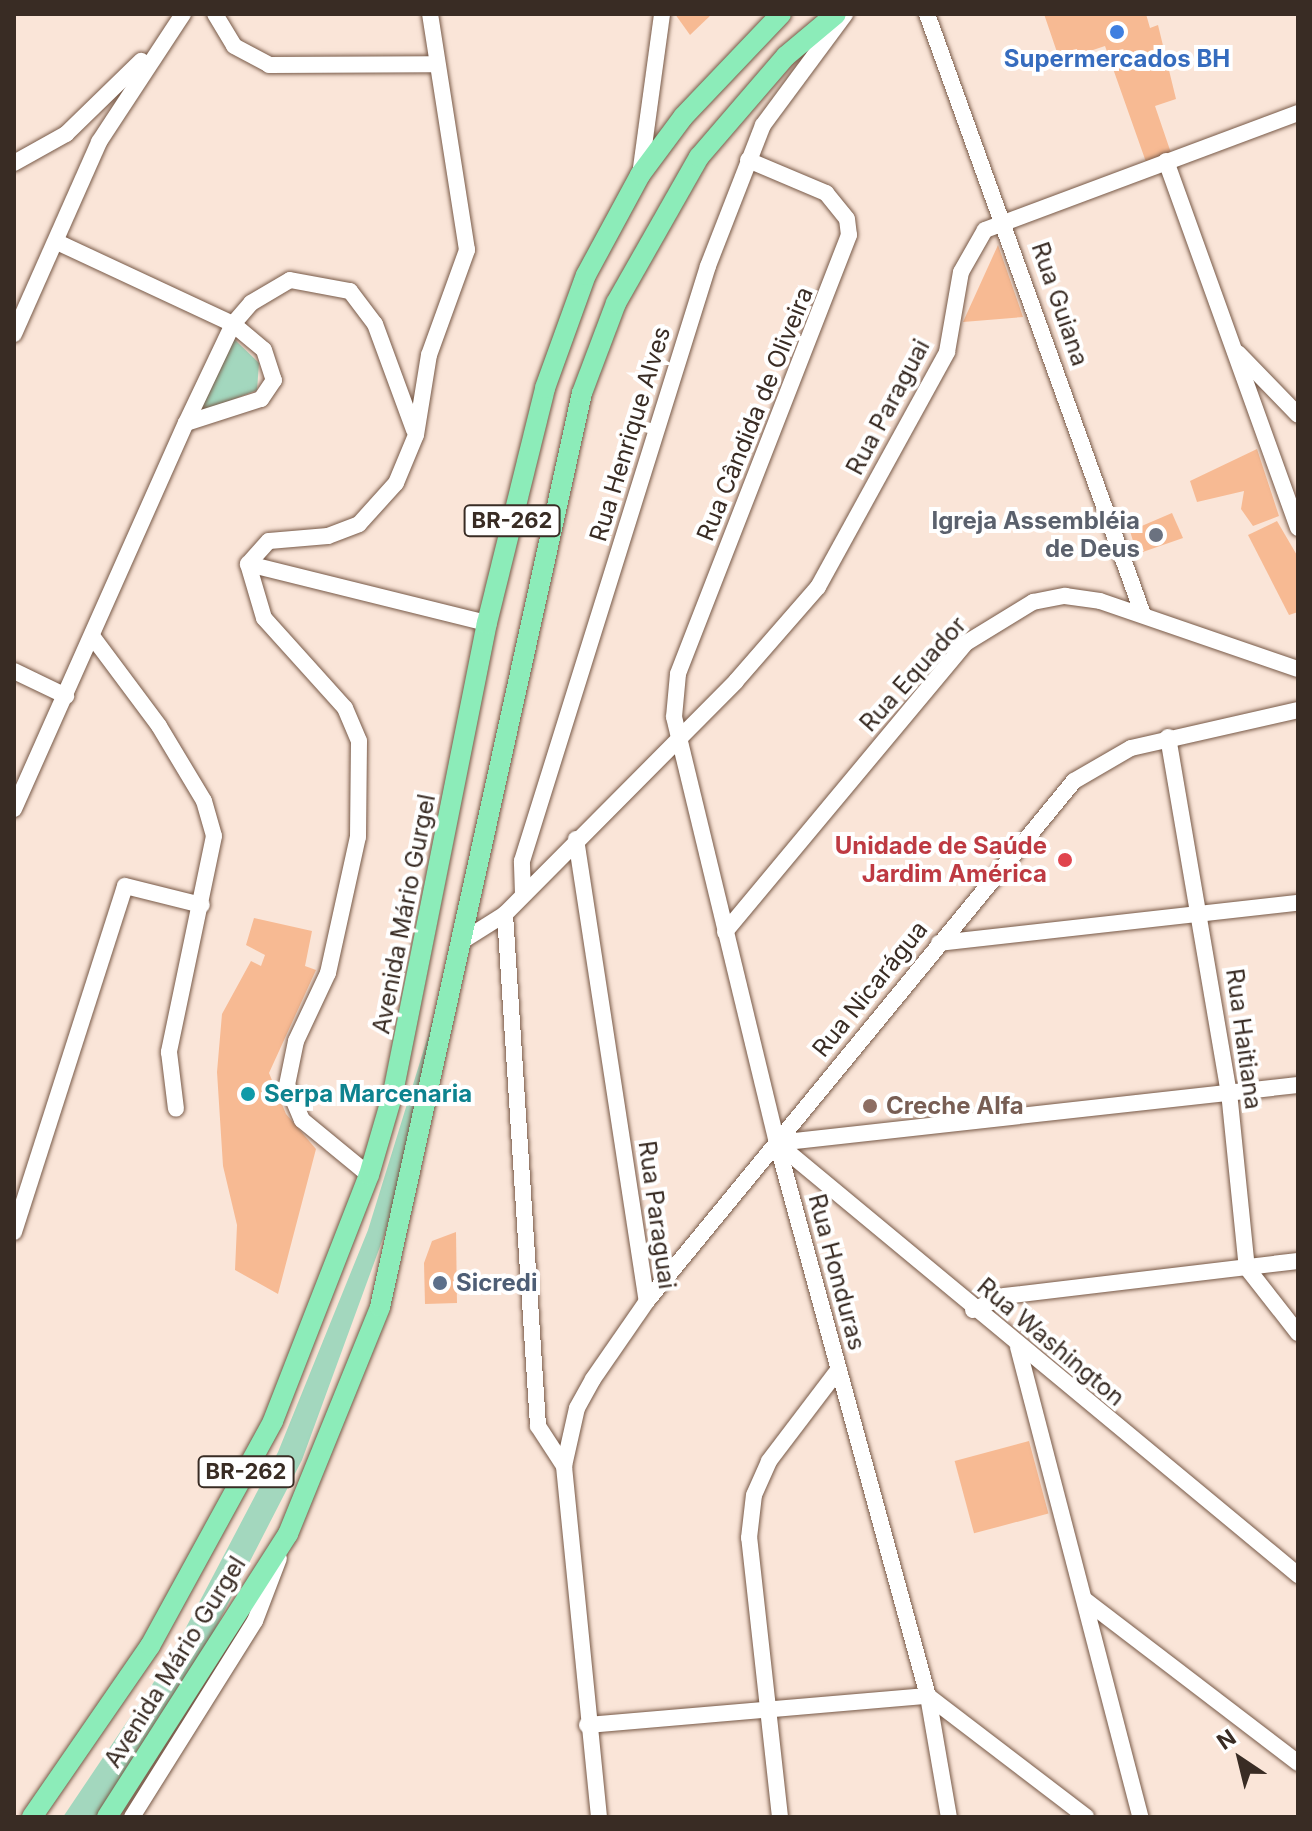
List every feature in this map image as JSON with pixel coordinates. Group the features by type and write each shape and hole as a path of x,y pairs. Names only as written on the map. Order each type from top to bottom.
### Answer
{"main road":[{"name":"Avenida Mário Gurgel","path":"32,1817 150,1646 273,1421 369,1175 393,1093 487,623 545,388 586,275 640,175 762,21 781,14"},
{"name":"Avenida Mário Gurgel","path":"107,1817 288,1534 380,1307 467,938 582,393 616,303 699,157 786,56 836,14"}],"street":[{"path":"14,334 57,242 93,152 159,44 183,14"},
{"path":"215,14 234,46 269,65 434,64"},
{"path":"248,564 269,541 328,536 359,524 396,483 416,435 429,355 467,250 434,64 430,14"},
{"path":"640,175 662,14"},
{"name":"Rua Henrique Alves","path":"523,894 522,861 748,160 795,76 845,14"},
{"name":"Rua Guiana","path":"927,14 1004,219 1142,612"},
{"path":"15,158 66,134 159,44"},
{"name":"Rua Paraguai","path":"467,938 505,914 679,738 818,587 947,352 969,252 1004,219 1298,113"},
{"path":"66,134 85,135 93,152"},
{"name":"Rua Cândida de Oliveira","path":"679,738 672,697 678,674 849,235 847,219 826,193 748,160"},
{"path":"1166,161 1298,528"},
{"path":"57,242 233,324 270,361 269,391 240,411 186,423"},
{"path":"14,809 233,324 263,293 290,280 350,291 375,324 416,435"},
{"path":"1234,348 1298,415"},
{"path":"248,564 487,623"},
{"path":"248,564 264,618 345,708 359,741 358,837 328,973 296,1041 287,1085 302,1120 369,1175"},
{"name":"Rua Equador","path":"725,932 966,643 1021,608 1065,596 1142,612 1298,669"},
{"path":"92,636 159,726 204,801 214,853 169,1052 176,1109"},
{"path":"14,671 66,696"},
{"name":"Rua Nicarágua","path":"647,1301 1074,781 1131,748 1168,737 1298,710"},
{"name":"Rua Haitiana","path":"1168,737 1202,914 1229,1092 1247,1268"},
{"name":"Rua Honduras","path":"679,738 777,1143 928,1696 949,1817"},
{"name":"Rua Paraguai","path":"576,839 647,1301 577,1408 564,1466 587,1725 599,1817"},
{"path":"14,1232 125,886 202,905"},
{"path":"939,943 1298,903"},
{"path":"505,914 538,1426 564,1466"},
{"path":"777,1143 1298,1085"},
{"name":"Rua Washington","path":"777,1143 973,1310 1298,1575"},
{"path":"973,1310 1004,1296 1298,1261"},
{"path":"1247,1268 1298,1333"},
{"path":"1018,1347 1140,1817"},
{"path":"780,1817 749,1538 754,1495 769,1461 838,1370"},
{"name":"Avenida Mário Gurgel","path":"132,1817 255,1621 288,1534"},
{"path":"1085,1600 1298,1763"},
{"path":"587,1725 928,1696 1086,1817"}],"green space":[{"path":"234,339 259,363 257,390 198,413"},
{"path":"437,1007 448,1009 385,1233 302,1460 192,1674 99,1817 63,1817 170,1658 278,1452 368,1230"}],"building":[{"path":"675,14 712,14 690,35"},
{"path":"1044,14 1146,14 1150,28 1158,25 1176,99 1155,106 1171,153 1146,162 1105,46 1060,61"},
{"path":"998,245 1023,317 963,322"},
{"path":"1257,449 1279,516 1253,526 1241,509 1244,491 1197,502 1190,481"},
{"name":"Igreja Assembléia de Deus","path":"1172,513 1183,538 1137,554 1130,531"},
{"path":"1277,521 1298,557 1298,612 1289,615 1248,535"},
{"name":"Serpa Marcenaria","path":"254,918 312,931 305,966 316,970 269,1073 286,1114 316,1149 278,1294 235,1270 237,1225 223,1166 217,1072 222,1014 251,961 261,966 265,955 246,945"},
{"name":"Sicredi","path":"456,1232 457,1303 425,1304 424,1263 432,1241"},
{"path":"1029,1441 1048,1513 974,1533 955,1461"}],"place":[{"name":"Supermercados BH","path":"1117,32"},
{"name":"Igreja Assembléia de Deus","path":"1156,535"},
{"name":"Unidade de Saúde Jardim América","path":"1065,860"},
{"name":"Serpa Marcenaria","path":"248,1094"},
{"name":"Creche Alfa","path":"870,1106"},
{"name":"Sicredi","path":"440,1283"}]}
